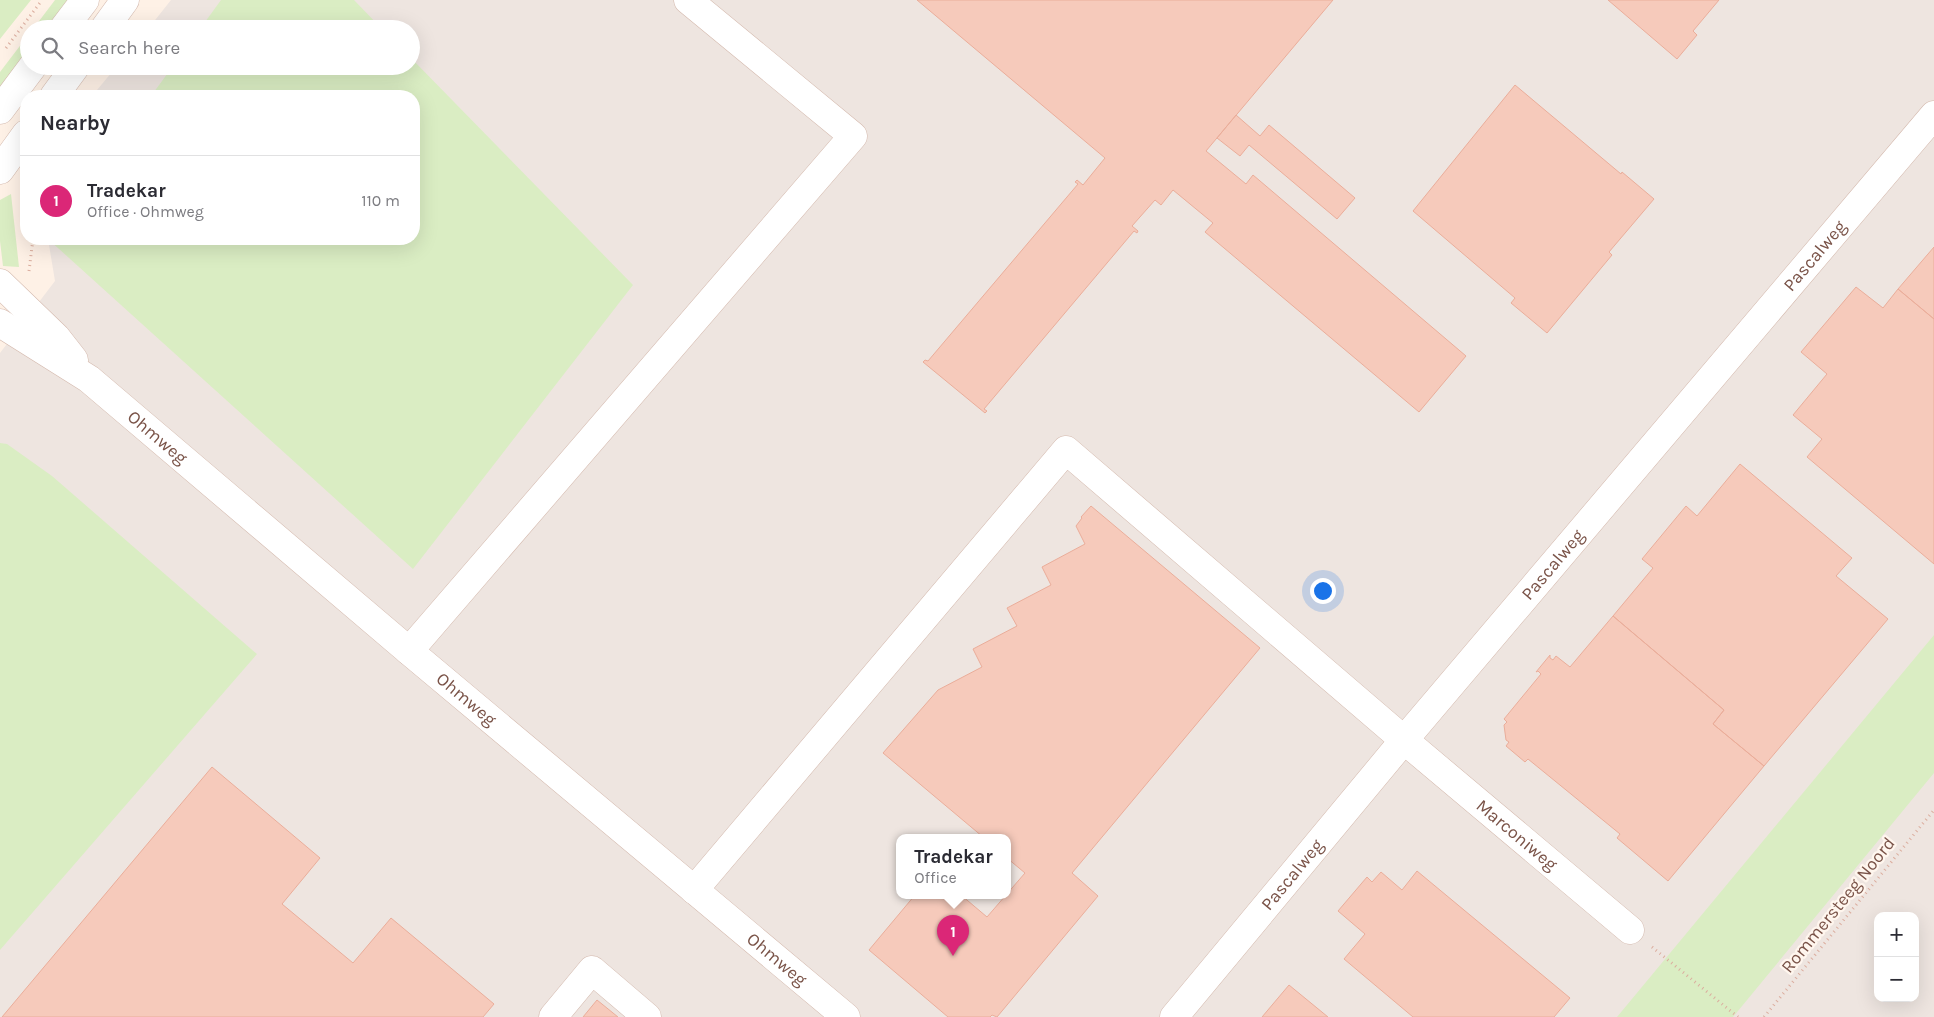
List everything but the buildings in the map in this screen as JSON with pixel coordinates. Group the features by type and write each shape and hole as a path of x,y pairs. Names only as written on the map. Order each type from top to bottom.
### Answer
{"street":[{"path":"69,20 85,0"},
{"path":"111,20 125,0"},
{"path":"409,651 853,136 688,0"},
{"path":"0,110 26,75"},
{"path":"58,90 69,75"},
{"name":"Pascalweg","path":"1174,1017 1404,740 1934,115"},
{"path":"0,170 20,142"},
{"name":"Ohmweg","path":"0,283 56,337 89,379"},
{"name":"Ohmweg","path":"0,323 89,379 409,651 846,1017"},
{"name":"Marconiweg","path":"694,890 1066,450 1404,740 1630,930"},
{"path":"553,1017 592,970 647,1017"}],"path":[{"path":"27,20 42,0"},
{"path":"0,56 20,29"},
{"name":"Rommersteeg Noord","path":"1764,1017 1934,810"},
{"path":"1630,930 1738,1017"}],"shaded area":[{"path":"171,0 1934,0 1934,1017 0,1017 0,353 55,281 49,245 420,245 420,90 97,90 110,75 420,75 420,20 155,20"}],"green space":[{"path":"0,0 31,0 0,39"},
{"path":"55,0 70,0 54,20 40,20"},
{"path":"221,0 354,0 373,20 207,20"},
{"path":"20,46 20,63 0,89 0,72"},
{"path":"420,67 633,285 413,569 55,245 420,245 420,90 155,90 166,75 420,75"},
{"path":"11,194 19,267 3,266 0,241 0,200"},
{"path":"0,443 7,444 52,476 257,654 0,950"},
{"path":"1934,635 1934,773 1733,1017 1617,1017"}],"place":[{"name":"Tradekar","path":"953,956"}]}
